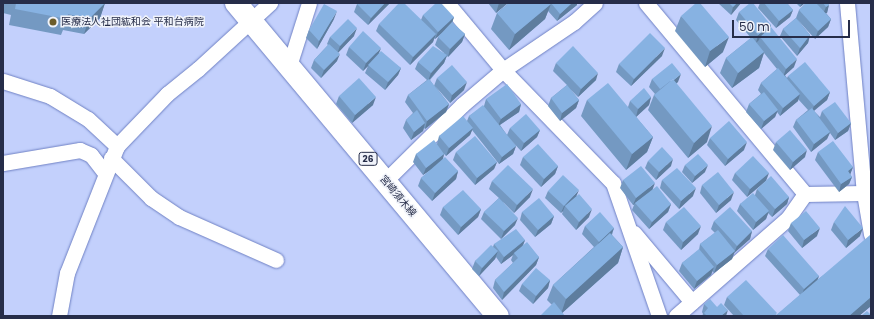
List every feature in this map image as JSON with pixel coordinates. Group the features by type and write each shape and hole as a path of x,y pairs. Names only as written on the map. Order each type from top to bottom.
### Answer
{"main road":[{"name":"宮崎須木線","path":"236,3 386,180 498,316"}],"street":[{"path":"59,316 68,273 114,152 167,94 252,21 270,3"},
{"path":"289,66 309,3"},
{"path":"447,3 503,70 613,183 659,316"},
{"path":"386,180 462,105 503,70 574,22 595,3"},
{"path":"646,3 805,194"},
{"path":"847,3 864,193 871,234"},
{"path":"3,81 50,96 88,119 151,198 179,216 276,260"},
{"path":"3,163 80,150 91,155 105,174"},
{"path":"805,194 864,193"},
{"path":"676,316 788,218 805,194"},
{"path":"628,226 692,302"}],"building":[{"path":"16,3 105,3 89,19 68,14 67,19 15,9"},
{"path":"385,3 371,18 357,4"},
{"path":"399,3 404,3 436,34 413,57 379,24"},
{"path":"436,3 441,3 454,17 438,32 423,15"},
{"path":"509,3 551,4 515,34 497,13"},
{"path":"551,3 572,3 560,14"},
{"path":"696,3 700,3 729,37 710,51 681,16"},
{"path":"729,3 737,3 733,7"},
{"path":"750,3 753,3 771,25 758,35 739,12"},
{"path":"764,3 787,3 793,10 779,21"},
{"path":"806,3 816,3 831,19 818,31 799,10"},
{"path":"823,3 829,3 829,5 826,7"},
{"path":"324,4 337,11 319,41 309,30"},
{"path":"796,18 810,35 800,48 783,29"},
{"path":"348,19 357,28 340,46 330,37"},
{"path":"452,22 465,34 450,49 438,37"},
{"path":"771,27 797,59 786,69 760,37"},
{"path":"363,31 381,48 366,63 349,47"},
{"path":"650,33 665,48 634,79 619,64"},
{"path":"752,37 764,52 738,73 726,58"},
{"path":"329,44 340,54 324,70 314,60"},
{"path":"433,46 447,55 431,73 418,62"},
{"path":"573,46 598,73 581,89 556,63"},
{"path":"381,51 401,68 388,82 368,65"},
{"path":"805,62 830,92 814,106 788,76"},
{"path":"672,63 681,74 660,89 652,79"},
{"path":"452,65 467,82 452,95 437,78"},
{"path":"778,68 800,94 783,108 761,83"},
{"path":"359,78 376,97 355,115 339,96"},
{"path":"429,79 449,104 427,121 408,95"},
{"path":"673,79 712,126 694,143 654,95"},
{"path":"608,83 653,137 632,154 587,100"},
{"path":"507,84 521,104 501,119 486,99"},
{"path":"567,85 579,100 562,113 551,98"},
{"path":"644,88 651,97 638,109 630,101"},
{"path":"764,92 778,110 764,121 749,104"},
{"path":"835,102 851,123 838,133 822,111"},
{"path":"483,105 516,146 502,157 469,116"},
{"path":"812,108 830,132 814,144 796,120"},
{"path":"417,110 425,123 414,132 406,120"},
{"path":"526,114 540,130 524,143 510,128"},
{"path":"463,116 473,128 449,148 439,136"},
{"path":"729,121 747,142 728,159 710,138"},
{"path":"790,130 807,150 793,162 776,142"},
{"path":"475,136 497,162 477,178 456,152"},
{"path":"434,140 444,154 426,168 416,154"},
{"path":"833,141 853,167 848,171 852,177 841,184 818,152"},
{"path":"538,144 558,166 544,179 523,157"},
{"path":"662,147 673,159 659,172 648,161"},
{"path":"698,154 708,165 695,176 685,165"},
{"path":"753,156 769,173 750,189 735,173"},
{"path":"445,157 458,171 435,193 421,178"},
{"path":"508,165 533,189 517,205 492,181"},
{"path":"641,166 655,183 636,198 623,180"},
{"path":"677,168 696,188 681,201 662,180"},
{"path":"718,172 734,192 719,205 702,185"},
{"path":"563,175 579,190 564,206 548,191"},
{"path":"771,176 789,197 775,209 757,189"},
{"path":"657,186 671,204 652,222 635,203"},
{"path":"463,190 481,209 461,227 443,207"},
{"path":"753,193 769,211 756,222 740,204"},
{"path":"579,194 592,209 579,222 565,206"},
{"path":"499,198 518,218 504,231 484,212"},
{"path":"539,198 554,216 538,230 522,212"},
{"path":"845,206 863,228 848,240 834,222"},
{"path":"684,207 701,226 683,242 666,222"},
{"path":"730,207 752,231 737,246 714,221"},
{"path":"806,211 820,228 804,240 791,223"},
{"path":"600,212 614,228 599,242 585,226"},
{"path":"516,229 525,240 504,257 494,244"},
{"path":"718,230 735,251 717,265 700,244"},
{"path":"610,233 623,247 566,299 553,285"},
{"path":"783,235 819,276 804,289 768,249"},
{"path":"870,235 871,297 849,316 775,316"},
{"path":"527,242 539,257 504,292 495,280 518,258 514,253"},
{"path":"491,245 498,251 482,268 475,261"},
{"path":"699,249 714,267 697,281 682,263"},
{"path":"536,268 550,280 536,296 522,284"},
{"path":"746,280 777,313 774,316 744,316 727,297"},
{"path":"710,299 717,307 721,303 728,310 721,316 707,316 704,313 708,308 704,304"},
{"path":"554,302 565,316 540,316"},
{"path":"867,311 871,316 861,316"}],"place":[{"name":"医療法人社団紘和会 平和台病院","path":"53,22"}]}
